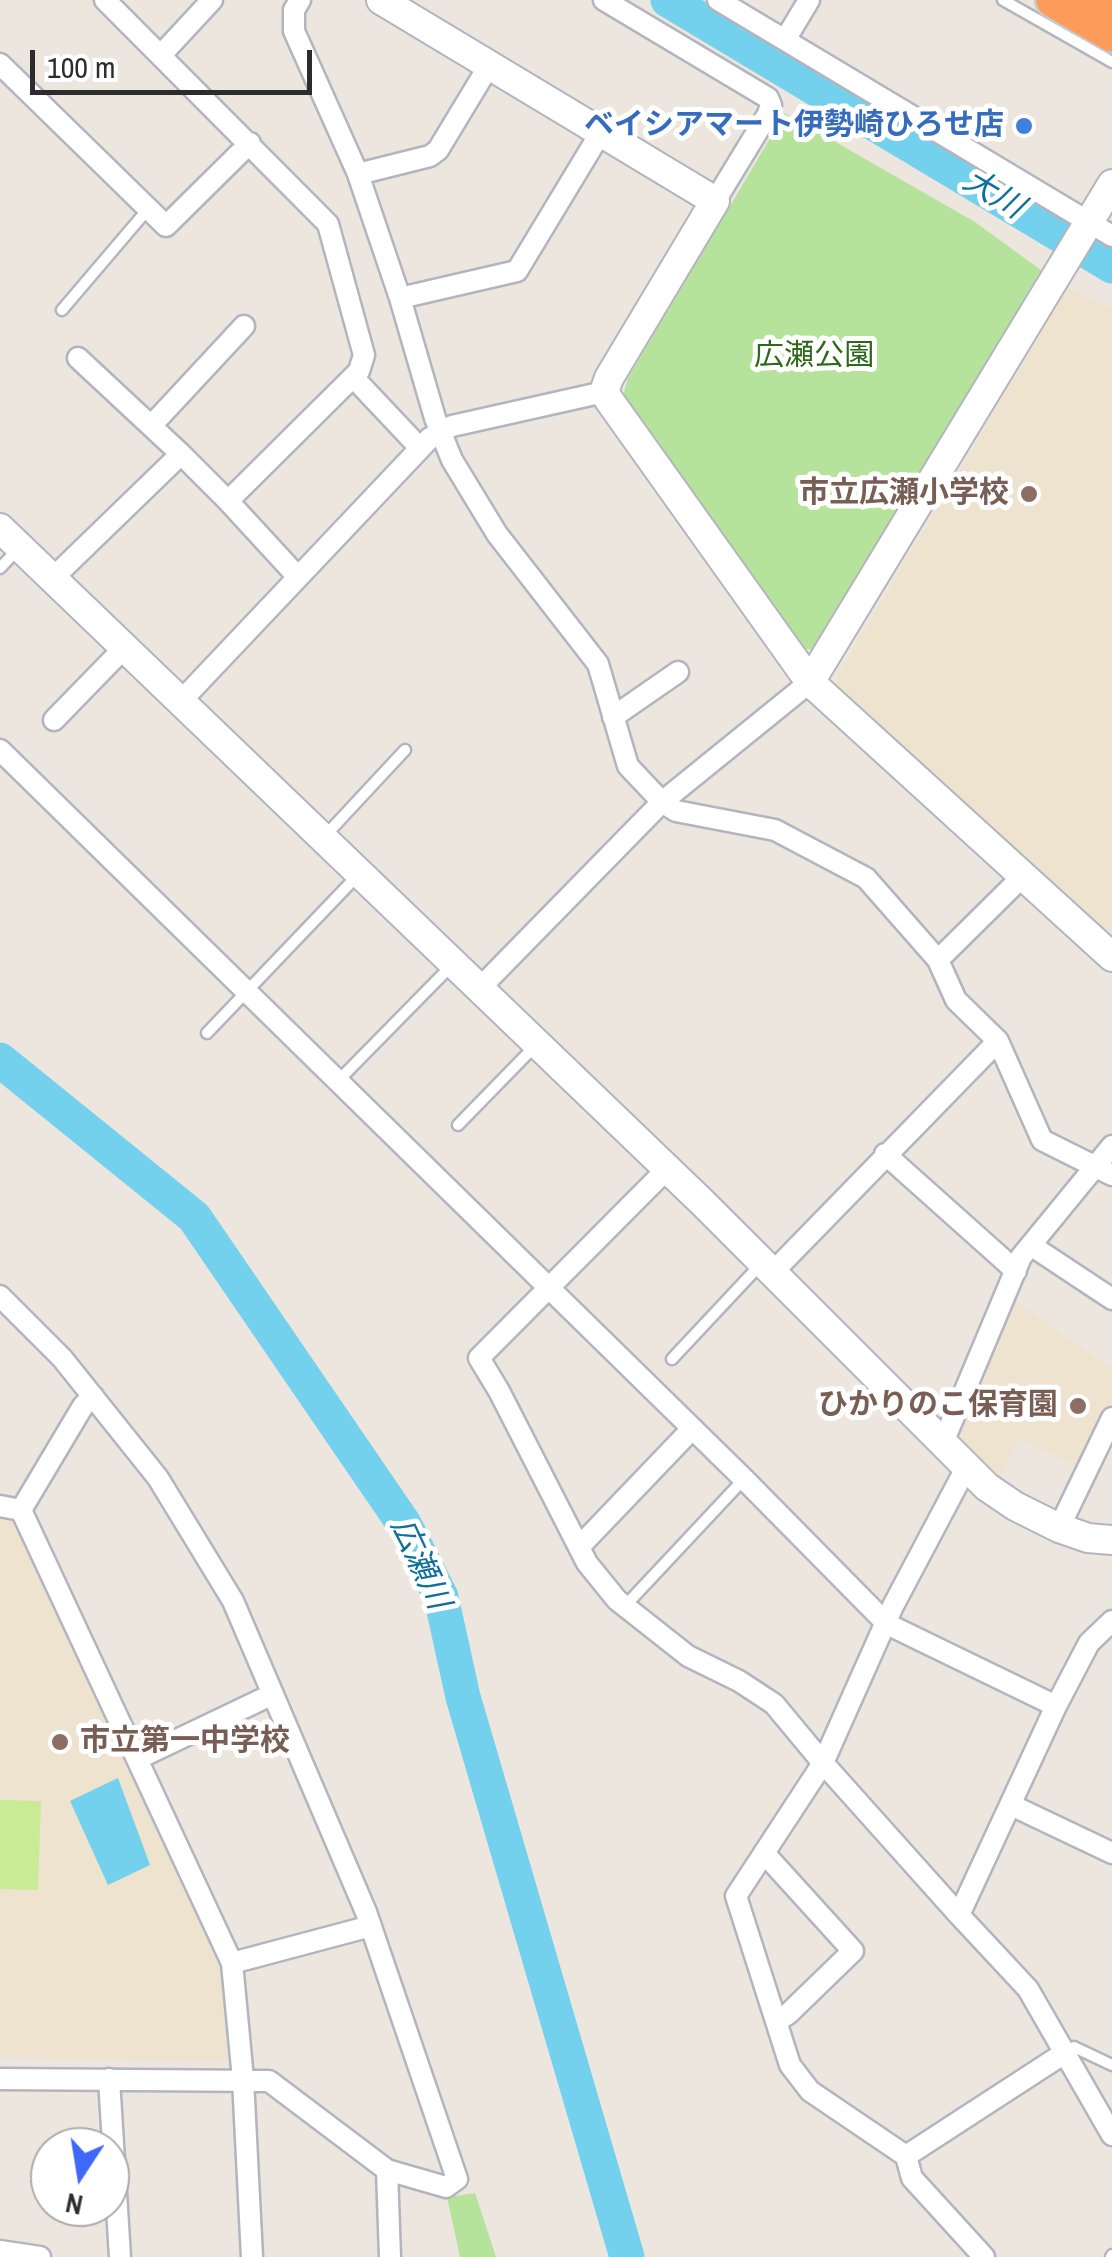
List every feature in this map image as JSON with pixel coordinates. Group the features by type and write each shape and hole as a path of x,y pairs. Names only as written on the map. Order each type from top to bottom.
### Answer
{"highway":[{"path":"1062,5 1112,34"}],"street":[{"path":"105,0 328,224 364,355 360,371 228,501"},
{"path":"161,55 212,0"},
{"path":"300,0 294,10 294,31 358,174 452,460 497,534 598,664 628,766 662,802 676,811 775,830 866,878 938,960 956,1000 998,1040 1042,1140 1104,1170"},
{"path":"381,0 716,201"},
{"path":"604,0 768,98 771,105 608,378 604,392"},
{"path":"718,0 1096,229"},
{"path":"785,40 809,0"},
{"path":"0,64 166,226 250,143"},
{"path":"358,174 430,156 438,150 490,64"},
{"path":"400,298 517,271 601,132"},
{"path":"478,990 662,802 810,682 1062,266 1096,229 1112,184"},
{"path":"151,426 244,326"},
{"path":"78,358 181,454 297,576"},
{"path":"353,377 419,447"},
{"path":"181,700 419,447 440,431 604,392"},
{"path":"604,392 810,682 1112,957"},
{"path":"53,578 181,454"},
{"path":"10,537 666,1169 966,1468 1015,1506 1059,1528 1088,1538 1112,1540"},
{"path":"54,720 124,648"},
{"path":"613,717 678,672"},
{"path":"0,750 887,1624 1056,1706"},
{"path":"938,960 1022,876"},
{"path":"767,1268 998,1040"},
{"path":"942,1444 1022,1257 1104,1170 1112,1146"},
{"path":"886,1154 1016,1270"},
{"path":"666,1169 478,1358 588,1563 624,1607 688,1656 739,1681 774,1704 822,1763 1028,1989 1112,2135"},
{"path":"1032,1246 1112,1299"},
{"path":"0,1296 62,1358 170,1494 233,1602 371,1926 457,2179 446,2187 386,2170 269,2080 0,2079"},
{"path":"22,1510 83,1406 93,1396"},
{"path":"1059,1528 1112,1418"},
{"path":"580,1546 691,1430"},
{"path":"966,1468 893,1606 822,1763 736,1896 790,2064 810,2091 906,2156 912,2178 984,2257"},
{"path":"0,1506 22,1510"},
{"path":"22,1510 232,1963 243,2079 252,2257"},
{"path":"959,1915 1056,1706 1089,1643 1112,1621"},
{"path":"139,1758 273,1694"},
{"path":"1011,1805 1112,1853"},
{"path":"764,1853 852,1951 776,2021"},
{"path":"232,1963 371,1926"},
{"path":"906,2156 1063,2054"},
{"path":"109,2079 120,2257"},
{"path":"386,2170 390,2257"},
{"path":"0,2250 40,2257"}],"lane":[{"path":"1007,3 1062,5"},
{"path":"1007,3 1112,62"},
{"path":"62,310 148,208"},
{"path":"0,568 10,537"},
{"path":"323,838 405,750"},
{"path":"206,1033 359,874"},
{"path":"337,1082 453,964"},
{"path":"458,1125 536,1044"},
{"path":"672,1359 767,1268"},
{"path":"624,1607 744,1479"},
{"path":"1063,2054 1074,2047 1112,2065"}],"shaded area":[{"name":"市立広瀬小学校","path":"1068,288 1112,309 1112,934 836,689 836,678"},
{"path":"1012,1299 1112,1369 1112,1400 1078,1467 1019,1438 998,1482 954,1437"},
{"name":"市立第一中学校","path":"0,1516 12,1518 226,1967 230,2056 225,2061 0,2058"}],"green space":[{"name":"広瀬公園","path":"785,113 975,222 1041,270 814,650 801,648 623,395 628,378"},
{"path":"0,1800 41,1801 38,1890 0,1889"},
{"path":"475,2193 496,2257 460,2257 447,2197"}],"water":[{"path":"118,1778 150,1865 108,1885 70,1801"}],"waterway":[{"name":"大川","path":"668,0 1112,266"},
{"name":"広瀬川","path":"0,1060 194,1217 404,1524 441,1597 463,1697 627,2257"}],"place":[{"name":"ベイシアマート伊勢崎ひろせ店","path":"1024,126"},
{"name":"市立広瀬小学校","path":"1029,494"},
{"name":"ひかりのこ保育園","path":"1078,1406"},
{"name":"市立第一中学校","path":"60,1742"}]}
